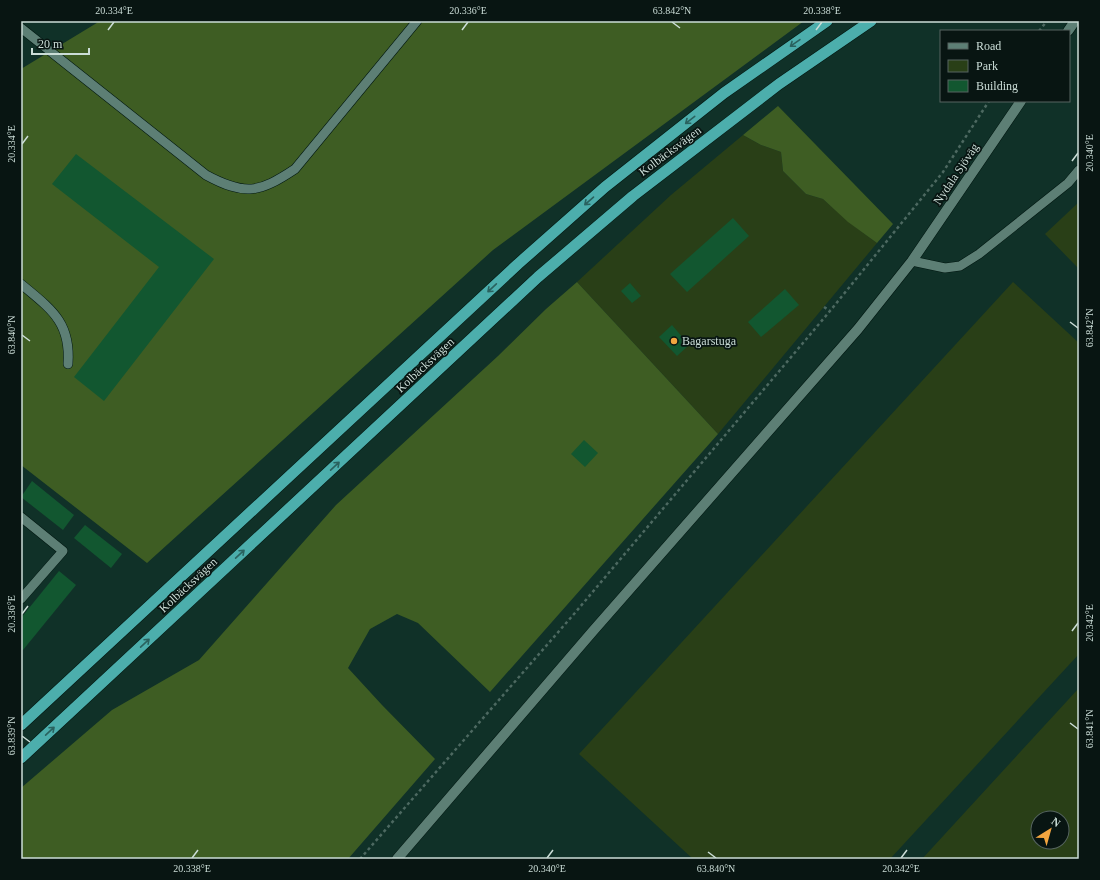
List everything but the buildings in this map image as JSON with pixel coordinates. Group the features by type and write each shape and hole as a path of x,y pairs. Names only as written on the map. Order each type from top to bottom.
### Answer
{"highway":[{"name":"Kolbäcksvägen","path":"21,725 518,264 605,187 724,93 827,21"},
{"name":"Kolbäcksvägen","path":"21,758 538,277 639,191 780,84 871,21"}],"street":[{"path":"1069,30 1075,21"},
{"name":"Nydala Sjöväg","path":"397,859 598,625 858,329 912,261 1019,102"}],"lane":[{"path":"21,28 206,175 227,186 253,190 276,182 295,169 417,21"},
{"path":"912,261 945,268 960,266 979,254 1068,184 1079,170"},
{"path":"21,284 45,303 61,322 67,334 69,346 68,364"},
{"path":"21,517 63,551 21,599"}],"path":[{"path":"1040,30 1047,21"},
{"path":"360,859 574,614 830,311 943,172 988,102"},
{"path":"824,307 830,311"}],"green space":[{"path":"100,21 804,21 493,250 147,563 21,465 21,69"},
{"path":"778,106 893,224 877,243 848,222 823,199 806,194 783,171 781,152 761,145 743,135"},
{"path":"743,135 761,145 781,152 783,171 806,194 823,199 849,222 877,243 718,434 577,282 671,195"},
{"path":"1079,202 1079,269 1045,234"},
{"path":"577,282 718,434 490,692 418,623 397,614 370,629 348,668 435,759 348,859 21,859 21,788 112,710 199,660 336,505 498,356 546,309"},
{"path":"1013,282 1079,343 1079,654 890,859 693,859 579,754"},
{"path":"1079,688 1079,859 922,859"}],"place":[{"name":"Bagarstuga","path":"674,341"}]}
